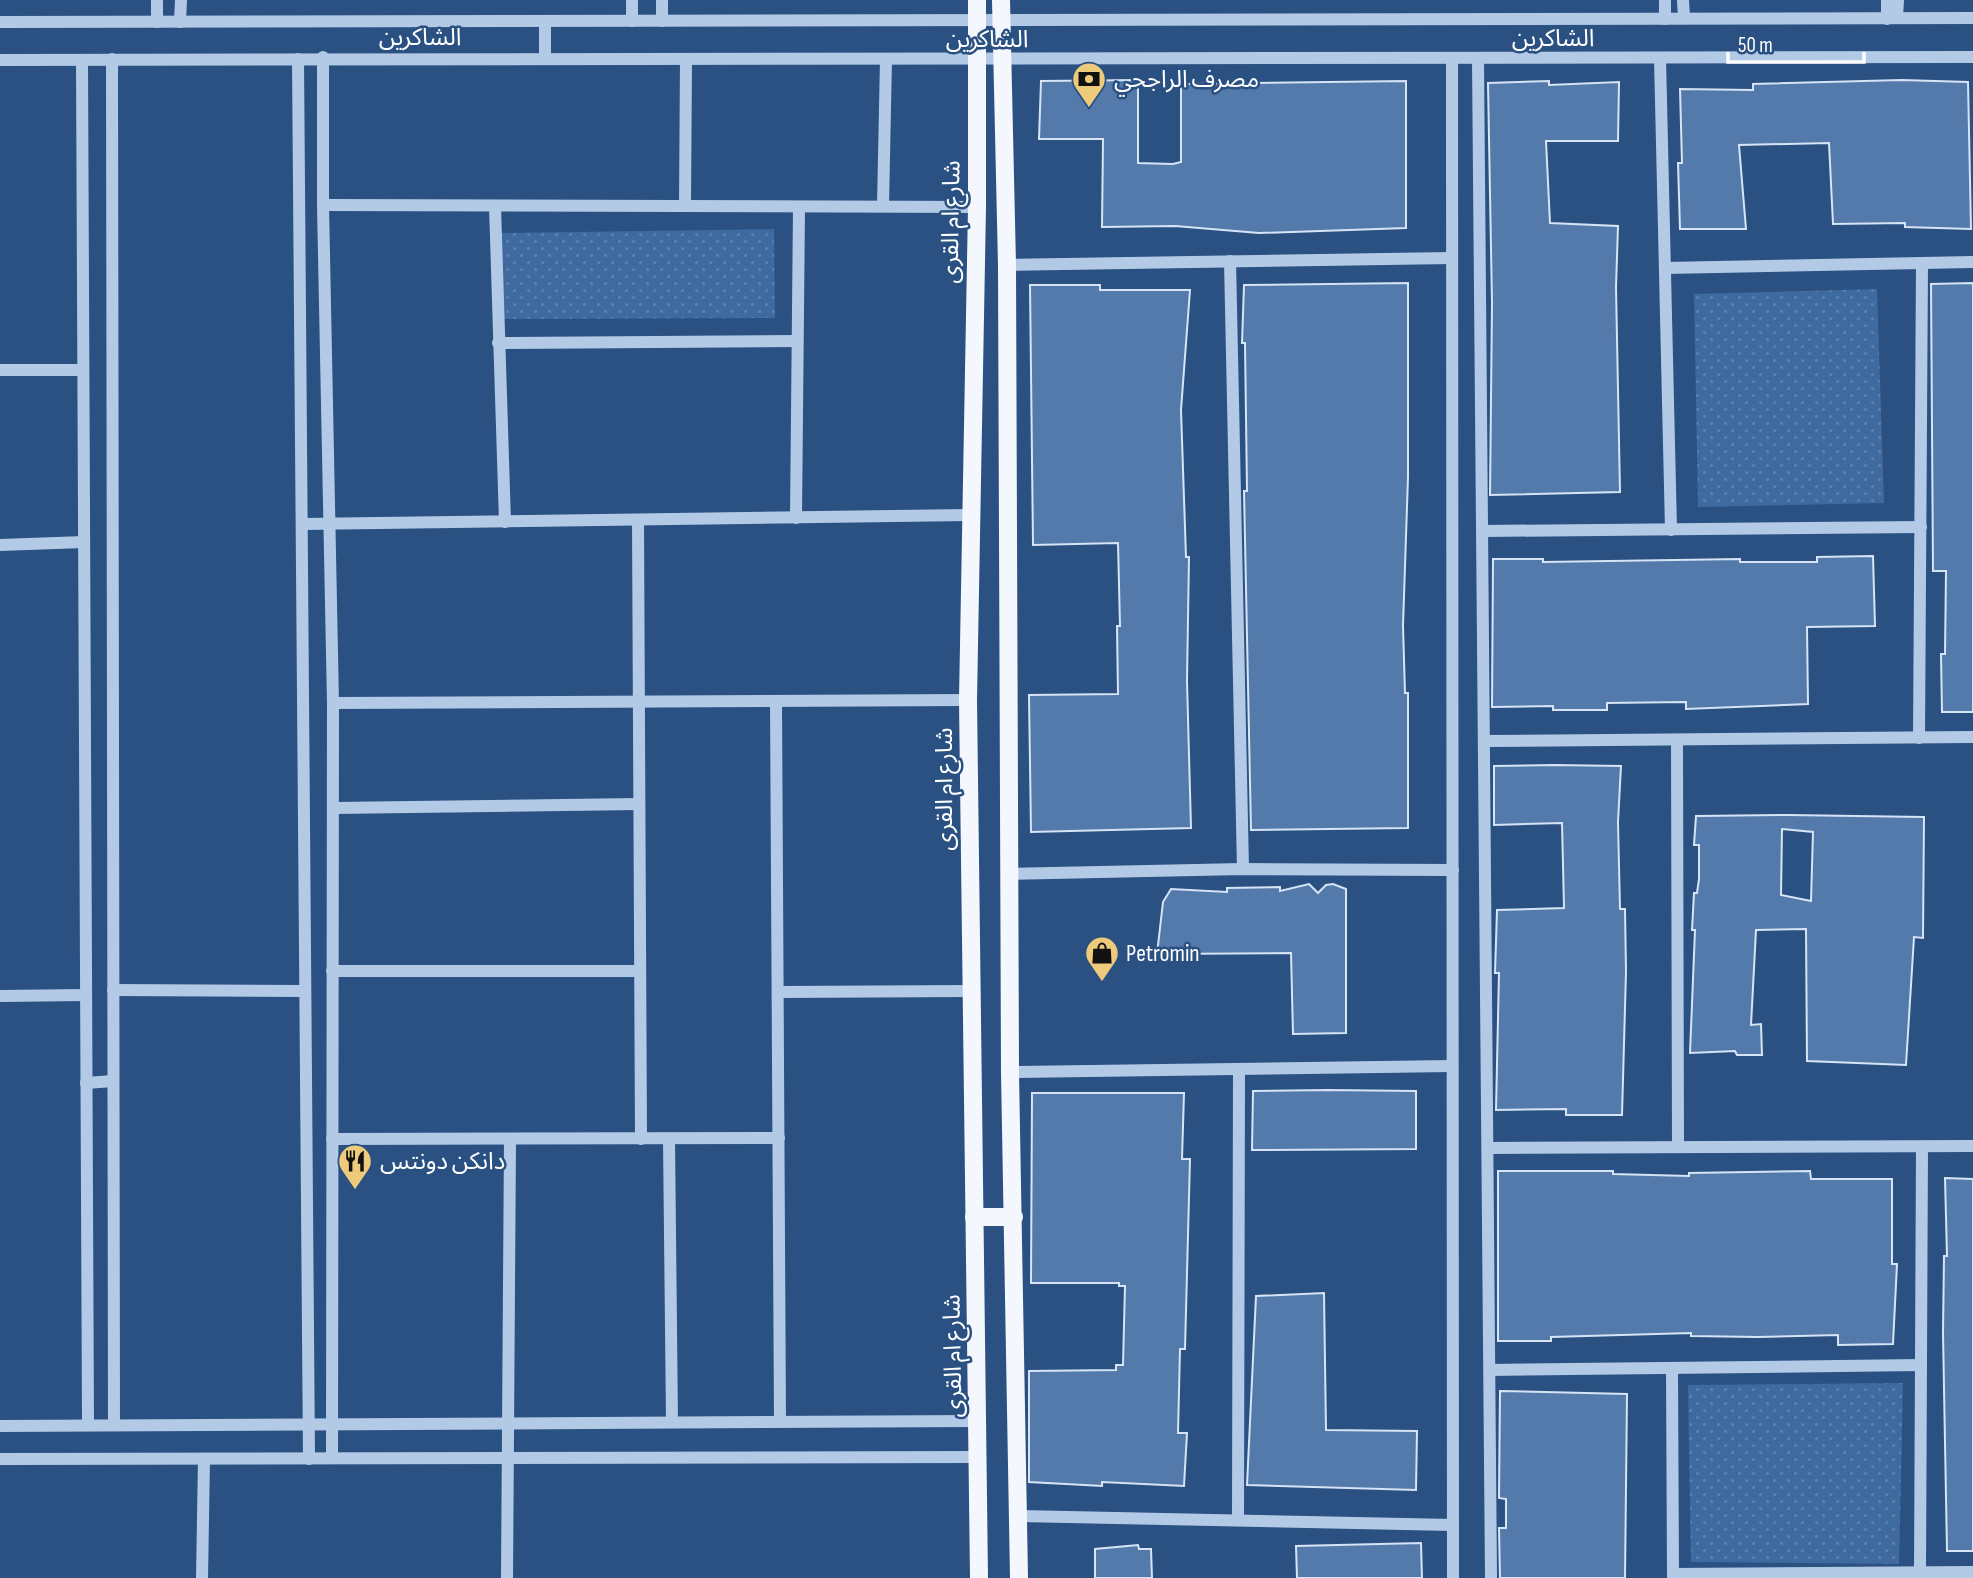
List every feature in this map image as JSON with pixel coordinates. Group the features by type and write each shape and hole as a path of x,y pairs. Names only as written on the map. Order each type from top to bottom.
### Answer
{"main road":[{"name":"شارع ام القرى","path":"977,0 977,206 969,516 968,700 969,991 979,1421 979,1578"},
{"path":"1001,0 1007,265 1010,1072 1020,1578"},
{"path":"974,1217 1014,1217"}],"street":[{"path":"157,0 157,22"},
{"path":"180,22 181,0"},
{"path":"632,0 632,21"},
{"path":"662,0 662,21"},
{"path":"1665,0 1665,19"},
{"path":"1683,0 1684,18"},
{"path":"1887,0 1892,18"},
{"path":"1892,18 1898,0"},
{"name":"الشاكرين","path":"0,22 1973,18"},
{"path":"545,21 545,58"},
{"path":"323,57 333,808 332,1458"},
{"name":"الشاكرين","path":"0,60 323,57 1002,60 1973,57"},
{"path":"1660,58 1671,530"},
{"path":"298,59 309,1458"},
{"path":"685,206 686,59"},
{"path":"883,206 886,59"},
{"path":"1452,59 1453,1578"},
{"path":"1478,59 1491,1578"},
{"path":"82,60 88,1425"},
{"path":"113,60 114,1425"},
{"path":"323,205 977,206"},
{"path":"495,206 505,522"},
{"path":"796,518 799,207"},
{"path":"1007,265 1452,258"},
{"path":"1230,261 1243,869"},
{"path":"1665,268 1973,262"},
{"path":"1920,738 1922,263"},
{"path":"498,343 796,341"},
{"path":"0,370 83,370"},
{"path":"302,524 969,516"},
{"path":"638,520 640,1139"},
{"path":"1483,531 1921,527"},
{"path":"0,545 83,542"},
{"path":"332,703 968,700"},
{"path":"776,702 780,1422"},
{"path":"1484,741 1973,737"},
{"path":"1677,740 1678,1147"},
{"path":"333,808 639,804"},
{"path":"1010,874 1243,869 1452,870"},
{"path":"332,971 640,971"},
{"path":"113,990 305,991"},
{"path":"778,992 969,991"},
{"path":"0,996 86,995"},
{"path":"1010,1072 1452,1066"},
{"path":"1238,1520 1239,1069"},
{"path":"86,1083 113,1081"},
{"path":"332,1139 779,1138"},
{"path":"507,1578 510,1139"},
{"path":"669,1139 672,1422"},
{"path":"1488,1148 1973,1146"},
{"path":"1920,1572 1922,1147"},
{"path":"1490,1370 1921,1365"},
{"path":"1672,1368 1673,1576 1973,1572"},
{"path":"0,1426 979,1421"},
{"path":"0,1459 979,1457"},
{"path":"202,1578 204,1458"},
{"path":"1019,1516 1453,1524"}],"shaded area":[{"path":"774,229 775,318 503,319 501,233"},
{"path":"1877,289 1884,503 1698,507 1694,294"},
{"path":"1903,1383 1899,1564 1691,1562 1688,1385"}],"building":[{"path":"1138,80 1138,163 1173,164 1181,162 1181,84 1406,81 1406,228 1259,233 1175,226 1102,227 1103,139 1039,139 1041,81"},
{"path":"1902,80 1968,82 1971,229 1905,227 1905,223 1833,224 1829,143 1739,145 1746,229 1680,229 1680,89 1753,90 1753,84"},
{"path":"1549,81 1549,85 1619,82 1618,141 1546,141 1550,223 1618,226 1616,287 1620,492 1490,495 1492,303 1488,83"},
{"path":"1408,283 1408,477 1403,626 1405,693 1408,693 1408,828 1251,830 1244,491 1247,491 1245,343 1242,343 1244,285"},
{"path":"1973,283 1973,712 1942,712 1941,654 1945,654 1946,571 1933,571 1931,284"},
{"path":"1030,285 1100,285 1100,290 1190,290 1181,410 1186,557 1189,557 1187,681 1191,828 1031,832 1029,695 1118,694 1117,626 1120,626 1118,543 1033,545"},
{"path":"1873,556 1875,626 1807,627 1808,704 1686,709 1686,702 1607,703 1607,710 1553,710 1553,706 1492,707 1493,559 1543,559 1543,562 1740,559 1740,562 1817,562 1817,557"},
{"path":"1494,766 1621,766 1618,822 1620,909 1625,909 1626,972 1622,1115 1566,1115 1566,1109 1496,1110 1499,973 1495,973 1497,910 1564,908 1562,823 1494,825"},
{"path":"1696,816 1924,817 1923,938 1914,937 1906,1065 1807,1061 1806,929 1756,930 1751,1025 1761,1024 1762,1055 1737,1055 1735,1051 1690,1053 1695,930 1692,930 1694,893 1697,893 1699,879 1699,845 1694,845","holes":["1782,829 1813,832 1811,901 1781,895"]},
{"path":"1309,884 1318,893 1326,885 1333,884 1346,889 1346,1033 1293,1034 1291,953 1157,954 1163,902 1171,889 1227,892 1227,888 1280,887 1280,891"},
{"path":"1253,1091 1416,1091 1416,1149 1252,1150"},
{"path":"1032,1093 1184,1093 1182,1159 1190,1159 1185,1349 1180,1349 1178,1433 1187,1433 1184,1486 1102,1482 1102,1486 1029,1482 1029,1371 1116,1370 1116,1365 1123,1365 1125,1286 1119,1286 1119,1283 1031,1283"},
{"path":"1498,1171 1613,1171 1613,1174 1689,1176 1689,1173 1810,1171 1811,1179 1892,1179 1892,1264 1897,1264 1893,1344 1838,1345 1838,1335 1758,1337 1691,1336 1691,1333 1551,1337 1551,1341 1498,1341"},
{"path":"1945,1178 1973,1179 1973,1551 1947,1551 1943,1333 1944,1256 1947,1256"},
{"path":"1324,1293 1326,1430 1417,1431 1416,1490 1247,1485 1256,1296"},
{"path":"1500,1391 1627,1394 1625,1578 1500,1578 1499,1528 1506,1528 1506,1499 1499,1498"},
{"path":"1421,1543 1422,1578 1297,1578 1296,1546"},
{"path":"1138,1545 1139,1549 1151,1549 1152,1578 1095,1578 1095,1549"}],"place":[{"name":"مصرف الراجحي","path":"1089,109"},
{"name":"Petromin","path":"1102,983"},
{"name":"دانكن دونتس","path":"355,1191"}]}
